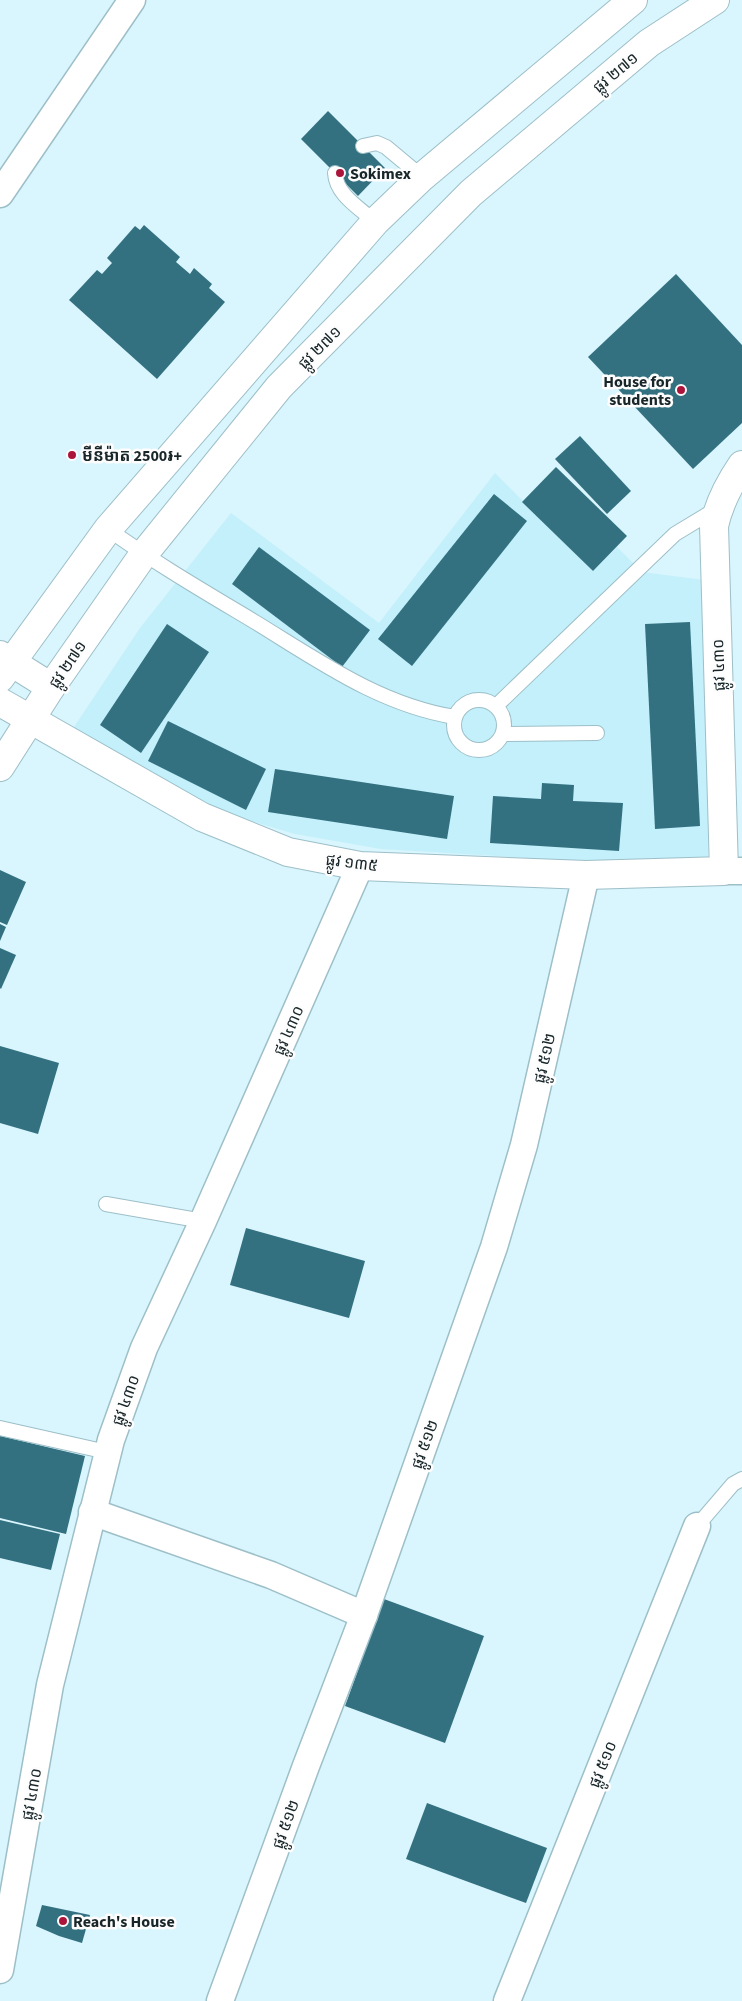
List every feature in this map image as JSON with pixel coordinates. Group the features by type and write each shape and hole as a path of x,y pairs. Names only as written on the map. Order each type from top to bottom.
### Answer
{"main road":[{"path":"50,688 4,665 108,529 375,222 422,177 633,0"},
{"name":"ផ្លូវ ២៧១","path":"0,767 50,688 143,555 280,387 471,193 649,43 715,0"},
{"name":"ផ្លូវ ៤៣០","path":"733,871 714,526 718,507 729,484 742,465"},
{"name":"ផ្លូវ ១៣៥","path":"0,702 202,817 288,852 360,866 586,874 733,871"}],"street":[{"path":"0,194 132,0"},
{"name":"ផ្លូវ ៤៣០","path":"0,1970 50,1685 107,1452 144,1348 203,1221 360,866"},
{"name":"ផ្លូវ ៥១២","path":"220,2001 302,1775 364,1615 494,1247 524,1145 586,874"},
{"path":"92,1512 271,1575 364,1615"},
{"name":"ផ្លូវ ៥១០","path":"507,2001 697,1526"}],"lane":[{"path":"363,146 377,143 386,147 422,177"},
{"path":"335,173 336,182 342,193 375,222"},
{"path":"496,706 675,534 718,507"},
{"path":"108,529 143,555 364,688 429,713 455,717"},
{"path":"480,700 496,706 502,716 504,725 503,734 496,744 489,748 472,749 464,746 456,734 454,725 455,717 464,705 480,700"},
{"path":"503,734 597,734"},
{"path":"106,1204 203,1221"},
{"path":"0,1428 107,1452"},
{"path":"697,1526 733,1484 742,1479"}],"shaded area":[{"path":"495,473 593,571 617,547 642,572 704,580 708,857 579,861 381,849 295,834 216,811 72,730 140,628 231,513 379,623"}],"building":[{"path":"328,111 385,168 358,196 301,139"},
{"path":"144,225 180,257 176,262 190,274 194,268 212,284 209,288 225,302 157,379 69,300 97,270 102,274 112,263 107,258 135,226 140,230"},
{"name":"House for students","path":"676,274 742,345 742,423 693,469 588,357"},
{"path":"580,436 631,491 607,514 555,459"},
{"path":"556,467 627,536 593,571 522,502"},
{"path":"494,494 527,521 412,666 378,639"},
{"path":"259,547 370,630 342,667 232,584"},
{"path":"690,622 700,826 655,829 645,624"},
{"path":"167,624 209,652 141,753 100,725"},
{"path":"168,721 266,769 246,810 148,761"},
{"path":"275,769 454,796 447,839 268,812"},
{"path":"542,783 574,785 573,801 623,803 619,851 490,843 493,796 541,799"},
{"path":"0,870 26,882 7,925 0,922"},
{"path":"0,924 6,927 0,941"},
{"path":"0,948 16,955 1,989 0,988"},
{"path":"0,1046 59,1063 38,1134 0,1123"},
{"path":"246,1228 365,1261 349,1318 230,1285"},
{"path":"0,1436 85,1456 66,1534 0,1518"},
{"path":"0,1520 60,1534 51,1570 0,1558"},
{"path":"384,1599 484,1636 445,1743 345,1706"},
{"path":"427,1803 547,1848 526,1903 406,1859"},
{"name":"Reach's House","path":"42,1905 90,1915 82,1943 36,1926"}],"place":[{"name":"Sokimex","path":"340,173"},
{"name":"House for students","path":"681,390"},
{"name":"មីនីម៉ាត 2500៛+","path":"72,455"},
{"name":"Reach's House","path":"63,1921"}]}
